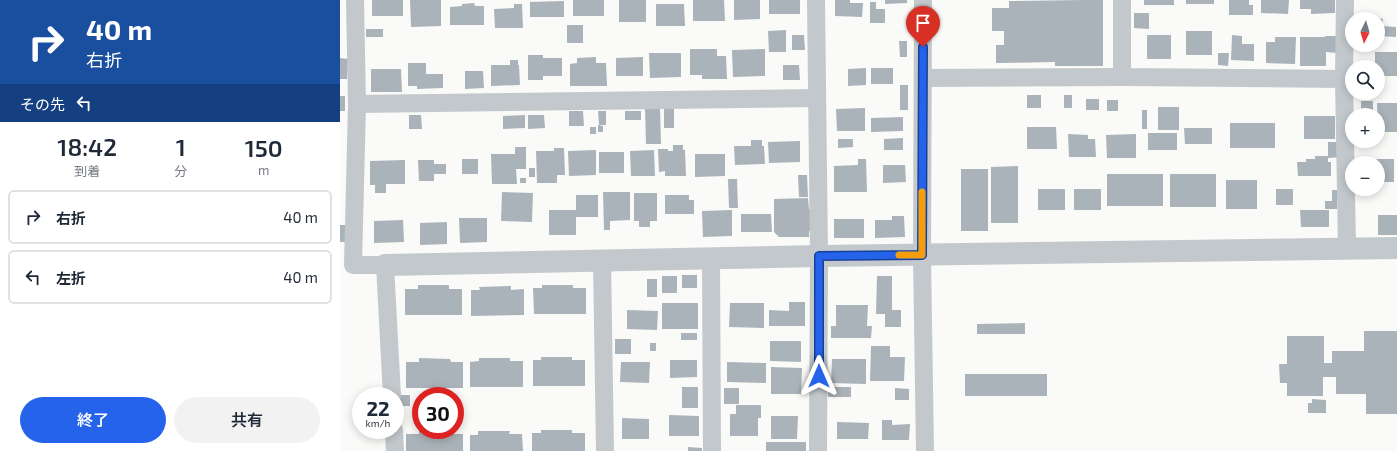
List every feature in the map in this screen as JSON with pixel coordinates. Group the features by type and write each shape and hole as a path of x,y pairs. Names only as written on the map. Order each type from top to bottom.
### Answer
{"street":[{"path":"355,0 357,104 353,265 819,256 1397,248"},
{"path":"816,0 819,256 818,451"},
{"path":"923,0 922,255 925,451"},
{"path":"1122,0 1122,76"},
{"path":"1345,0 1344,79 1347,249"},
{"path":"923,78 1122,76 1344,79"},
{"path":"357,104 817,98"},
{"path":"711,258 712,451"},
{"path":"602,260 605,451"},
{"path":"385,265 392,387"},
{"path":"394,439 395,451"}],"building":[{"path":"372,0 403,0 403,16 372,16"},
{"path":"410,0 441,0 441,26 411,27"},
{"path":"573,0 604,0 604,16 573,16"},
{"path":"619,0 646,0 646,22 619,22"},
{"path":"693,0 724,0 725,21 693,21"},
{"path":"734,0 760,0 760,19 734,20"},
{"path":"769,0 800,0 800,14 769,14"},
{"path":"835,0 850,0 850,3 863,3 862,17 835,16"},
{"path":"885,0 907,0 907,3 885,4"},
{"path":"1103,0 1103,66 1055,66 1055,62 996,63 996,45 1004,45 1004,31 992,31 992,8 1009,8 1009,1"},
{"path":"1144,0 1174,0 1174,5 1144,5"},
{"path":"1186,0 1214,0 1214,4 1186,4"},
{"path":"1229,0 1249,0 1249,5 1253,5 1253,15 1229,15"},
{"path":"1261,0 1289,0 1288,14 1261,13"},
{"path":"1300,0 1335,0 1335,13 1311,14 1311,9 1300,9"},
{"path":"564,1 564,17 530,17 530,2"},
{"path":"870,2 876,2 876,9 885,9 885,23 870,23"},
{"path":"474,3 475,6 484,6 484,25 450,25 450,7"},
{"path":"514,4 522,4 523,28 495,28 494,9 514,8"},
{"path":"656,4 684,4 685,26 656,26"},
{"path":"1134,13 1149,13 1149,29 1134,28"},
{"path":"567,25 583,25 583,43 567,43"},
{"path":"1385,26 1396,27 1396,37 1385,36"},
{"path":"366,29 383,29 383,37 366,37"},
{"path":"786,30 786,52 769,52 768,31"},
{"path":"1186,31 1212,31 1212,55 1186,55"},
{"path":"792,35 804,35 805,50 792,50"},
{"path":"1147,35 1171,35 1171,59 1147,59"},
{"path":"1232,35 1242,36 1242,44 1254,44 1254,61 1231,60"},
{"path":"1337,36 1337,53 1326,52 1326,66 1300,66 1300,37"},
{"path":"1275,37 1296,37 1295,64 1266,63 1266,42 1275,42"},
{"path":"899,41 907,41 907,57 900,57"},
{"path":"690,49 717,49 717,56 726,56 727,79 702,79 702,75 690,75"},
{"path":"765,49 765,76 733,77 732,50"},
{"path":"1375,52 1397,52 1397,76 1385,76 1385,60 1375,60"},
{"path":"649,53 681,53 681,77 650,78"},
{"path":"1218,53 1229,53 1228,66 1218,65"},
{"path":"528,55 543,55 543,58 562,58 562,76 543,76 543,80 528,80"},
{"path":"596,57 596,63 606,63 607,86 570,86 570,64 577,63 577,58"},
{"path":"643,57 643,76 616,76 616,58"},
{"path":"340,58 348,59 347,79 340,79"},
{"path":"510,60 518,60 520,85 491,86 491,65 510,65"},
{"path":"408,63 426,63 426,74 443,74 443,88 417,89 417,86 408,86"},
{"path":"783,65 799,65 800,80 783,80"},
{"path":"866,68 866,85 848,86 848,69"},
{"path":"871,68 893,68 893,84 871,84"},
{"path":"371,69 401,69 402,92 371,92"},
{"path":"465,71 483,71 484,88 465,89"},
{"path":"900,85 908,85 908,110 900,110"},
{"path":"1027,95 1041,95 1041,108 1027,108"},
{"path":"1064,95 1072,95 1072,108 1064,108"},
{"path":"340,96 345,96 345,111 340,111"},
{"path":"1086,99 1099,99 1099,110 1086,110"},
{"path":"1107,100 1118,100 1118,111 1107,111"},
{"path":"1361,101 1373,101 1373,108 1361,108"},
{"path":"1377,103 1397,103 1397,132 1385,132 1385,108 1377,108"},
{"path":"664,107 674,107 674,128 664,128"},
{"path":"1158,107 1179,107 1179,130 1158,130"},
{"path":"645,108 660,108 661,144 646,144"},
{"path":"865,108 865,131 837,131 836,109"},
{"path":"1142,110 1147,110 1147,129 1142,129"},
{"path":"569,111 583,111 584,126 569,126"},
{"path":"598,111 606,111 606,125 599,125"},
{"path":"625,111 641,111 641,120 625,120"},
{"path":"409,115 421,115 422,129 409,129"},
{"path":"525,115 525,128 503,129 503,116"},
{"path":"528,115 544,115 545,128 528,129"},
{"path":"1304,116 1335,116 1335,139 1304,139"},
{"path":"903,117 903,131 871,132 871,118"},
{"path":"1230,123 1275,123 1275,148 1230,148"},
{"path":"598,125 603,126 603,132 598,132"},
{"path":"590,127 596,127 596,134 590,134"},
{"path":"1027,127 1056,127 1057,149 1027,149"},
{"path":"1184,128 1212,128 1212,144 1185,144"},
{"path":"1148,133 1177,133 1177,150 1148,150"},
{"path":"1068,134 1088,135 1088,139 1095,139 1096,157 1069,157"},
{"path":"1136,134 1136,158 1107,158 1106,135"},
{"path":"903,138 903,150 884,150 884,139"},
{"path":"838,139 853,139 853,147 838,148"},
{"path":"751,140 762,140 762,146 764,146 765,164 735,165 734,146 751,146"},
{"path":"800,141 800,162 769,163 768,142"},
{"path":"1328,142 1343,142 1343,157 1328,158 1328,162 1331,162 1331,176 1298,176 1297,162 1306,162 1306,159 1315,159 1315,156 1328,156"},
{"path":"673,145 683,145 683,150 685,150 686,176 665,176 665,171 659,172 658,149 668,149 668,151 673,151"},
{"path":"515,147 526,147 526,169 516,169 517,184 492,184 491,154 515,154"},
{"path":"554,148 564,148 565,175 557,175 557,183 537,183 536,151 554,151"},
{"path":"596,150 596,175 569,176 568,151"},
{"path":"654,150 655,176 631,176 630,151"},
{"path":"599,152 624,152 624,173 599,173"},
{"path":"695,154 725,154 725,176 695,177"},
{"path":"462,159 478,159 478,174 462,174"},
{"path":"858,159 866,159 867,192 834,192 834,166 858,165"},
{"path":"1385,159 1394,159 1394,182 1385,182"},
{"path":"405,160 405,184 386,184 386,193 375,193 375,185 370,185 370,161"},
{"path":"418,160 434,160 434,164 446,164 446,174 434,174 434,181 419,181"},
{"path":"883,165 905,165 906,182 883,183"},
{"path":"1018,166 1018,223 991,223 991,167"},
{"path":"529,168 535,168 535,177 529,177"},
{"path":"961,169 988,169 988,231 961,231"},
{"path":"1107,174 1163,174 1163,206 1107,206"},
{"path":"1170,174 1216,174 1216,207 1170,207"},
{"path":"798,175 807,175 808,197 799,197"},
{"path":"520,178 526,178 526,183 520,183"},
{"path":"728,179 737,179 738,208 729,208"},
{"path":"1226,180 1257,180 1257,209 1226,209"},
{"path":"1038,189 1065,189 1065,210 1038,210"},
{"path":"1074,189 1101,189 1101,210 1074,210"},
{"path":"1276,189 1293,189 1293,205 1276,205"},
{"path":"1332,190 1337,190 1337,209 1325,209 1325,201 1332,201"},
{"path":"502,192 533,193 532,222 501,221"},
{"path":"603,192 630,192 630,220 610,221 610,230 604,230"},
{"path":"634,193 657,193 657,221 650,221 650,227 639,227 639,221 634,221"},
{"path":"576,195 598,195 598,217 576,217 576,235 549,235 549,210 576,210"},
{"path":"665,195 689,195 689,200 694,200 694,214 665,214"},
{"path":"808,198 809,209 811,209 812,231 809,231 809,237 779,237 774,232 774,199"},
{"path":"732,210 732,236 703,237 702,211"},
{"path":"1300,210 1329,210 1329,227 1301,227"},
{"path":"741,214 771,214 772,232 741,232"},
{"path":"1378,215 1397,215 1397,235 1378,235"},
{"path":"892,216 904,216 905,237 875,238 875,220 892,220"},
{"path":"459,218 487,218 487,242 460,243"},
{"path":"834,219 864,219 864,238 834,238"},
{"path":"403,220 404,242 374,243 374,221"},
{"path":"447,222 447,244 420,245 420,223"},
{"path":"340,225 346,225 345,242 340,242"},
{"path":"682,275 697,275 697,288 682,288"},
{"path":"662,276 677,276 677,293 662,293"},
{"path":"877,276 892,276 892,310 901,310 901,327 885,327 885,314 876,314"},
{"path":"647,279 657,279 657,297 647,297"},
{"path":"418,285 449,285 449,289 462,289 462,315 405,315 405,289 418,289"},
{"path":"542,285 573,285 573,288 586,288 586,314 534,314 533,288 542,288"},
{"path":"511,286 511,290 524,289 524,315 471,316 471,290 480,290 479,287"},
{"path":"789,302 805,302 805,326 769,326 769,310 789,311"},
{"path":"662,303 698,303 698,329 662,329"},
{"path":"730,303 764,303 764,328 729,327"},
{"path":"836,305 868,305 867,326 872,326 871,338 831,338 831,326 836,326"},
{"path":"627,310 658,311 657,330 627,329"},
{"path":"1025,323 1025,334 977,334 977,324"},
{"path":"1364,331 1397,331 1397,414 1366,414 1366,394 1336,394 1336,377 1323,377 1323,396 1287,396 1287,383 1280,383 1279,364 1287,364 1287,336 1324,336 1324,363 1332,363 1332,351 1364,351"},
{"path":"681,333 697,333 697,340 681,340"},
{"path":"615,339 631,339 631,354 615,354"},
{"path":"770,341 801,341 801,362 770,361"},
{"path":"650,343 656,343 656,351 650,351"},
{"path":"871,346 890,346 890,357 905,357 904,381 870,381"},
{"path":"541,357 572,357 572,360 585,360 585,386 533,386 533,360 541,360"},
{"path":"419,358 450,359 451,362 463,362 463,387 406,388 406,362 419,362"},
{"path":"479,358 510,358 510,361 523,361 523,387 470,387 470,362 479,361"},
{"path":"832,359 866,359 866,384 831,383"},
{"path":"670,360 697,360 697,377 670,378"},
{"path":"621,362 650,362 649,383 620,382"},
{"path":"727,362 766,363 766,383 727,382"},
{"path":"771,367 802,368 801,394 771,394"},
{"path":"965,374 1047,374 1047,396 965,396"},
{"path":"682,387 698,387 698,408 682,408"},
{"path":"828,387 851,387 851,397 828,397"},
{"path":"724,388 739,388 739,404 724,404"},
{"path":"895,388 909,389 909,400 895,400"},
{"path":"404,395 410,395 410,406 404,406"},
{"path":"1312,399 1326,400 1326,413 1308,413 1308,403 1312,403"},
{"path":"736,405 761,405 761,418 758,418 758,436 730,436 730,414 736,414"},
{"path":"669,415 699,416 699,436 669,436"},
{"path":"771,416 798,416 797,439 771,439"},
{"path":"622,418 649,419 649,439 622,439"},
{"path":"882,420 892,420 892,425 910,424 909,440 882,440"},
{"path":"837,422 869,423 868,439 837,439"},
{"path":"541,430 572,430 572,433 585,433 585,451 532,451 532,433 541,433"},
{"path":"478,431 510,431 509,434 522,434 523,451 470,451 470,435 478,435"},
{"path":"406,434 412,434 412,439 463,439 463,451 406,451"},
{"path":"766,442 806,442 806,451 766,451"},
{"path":"688,447 702,448 702,451 688,451"}],"slow traffic":[{"path":"899,255 922,255 922,192"}],"route":[{"path":"819,376 819,256 922,255 923,47"}]}
